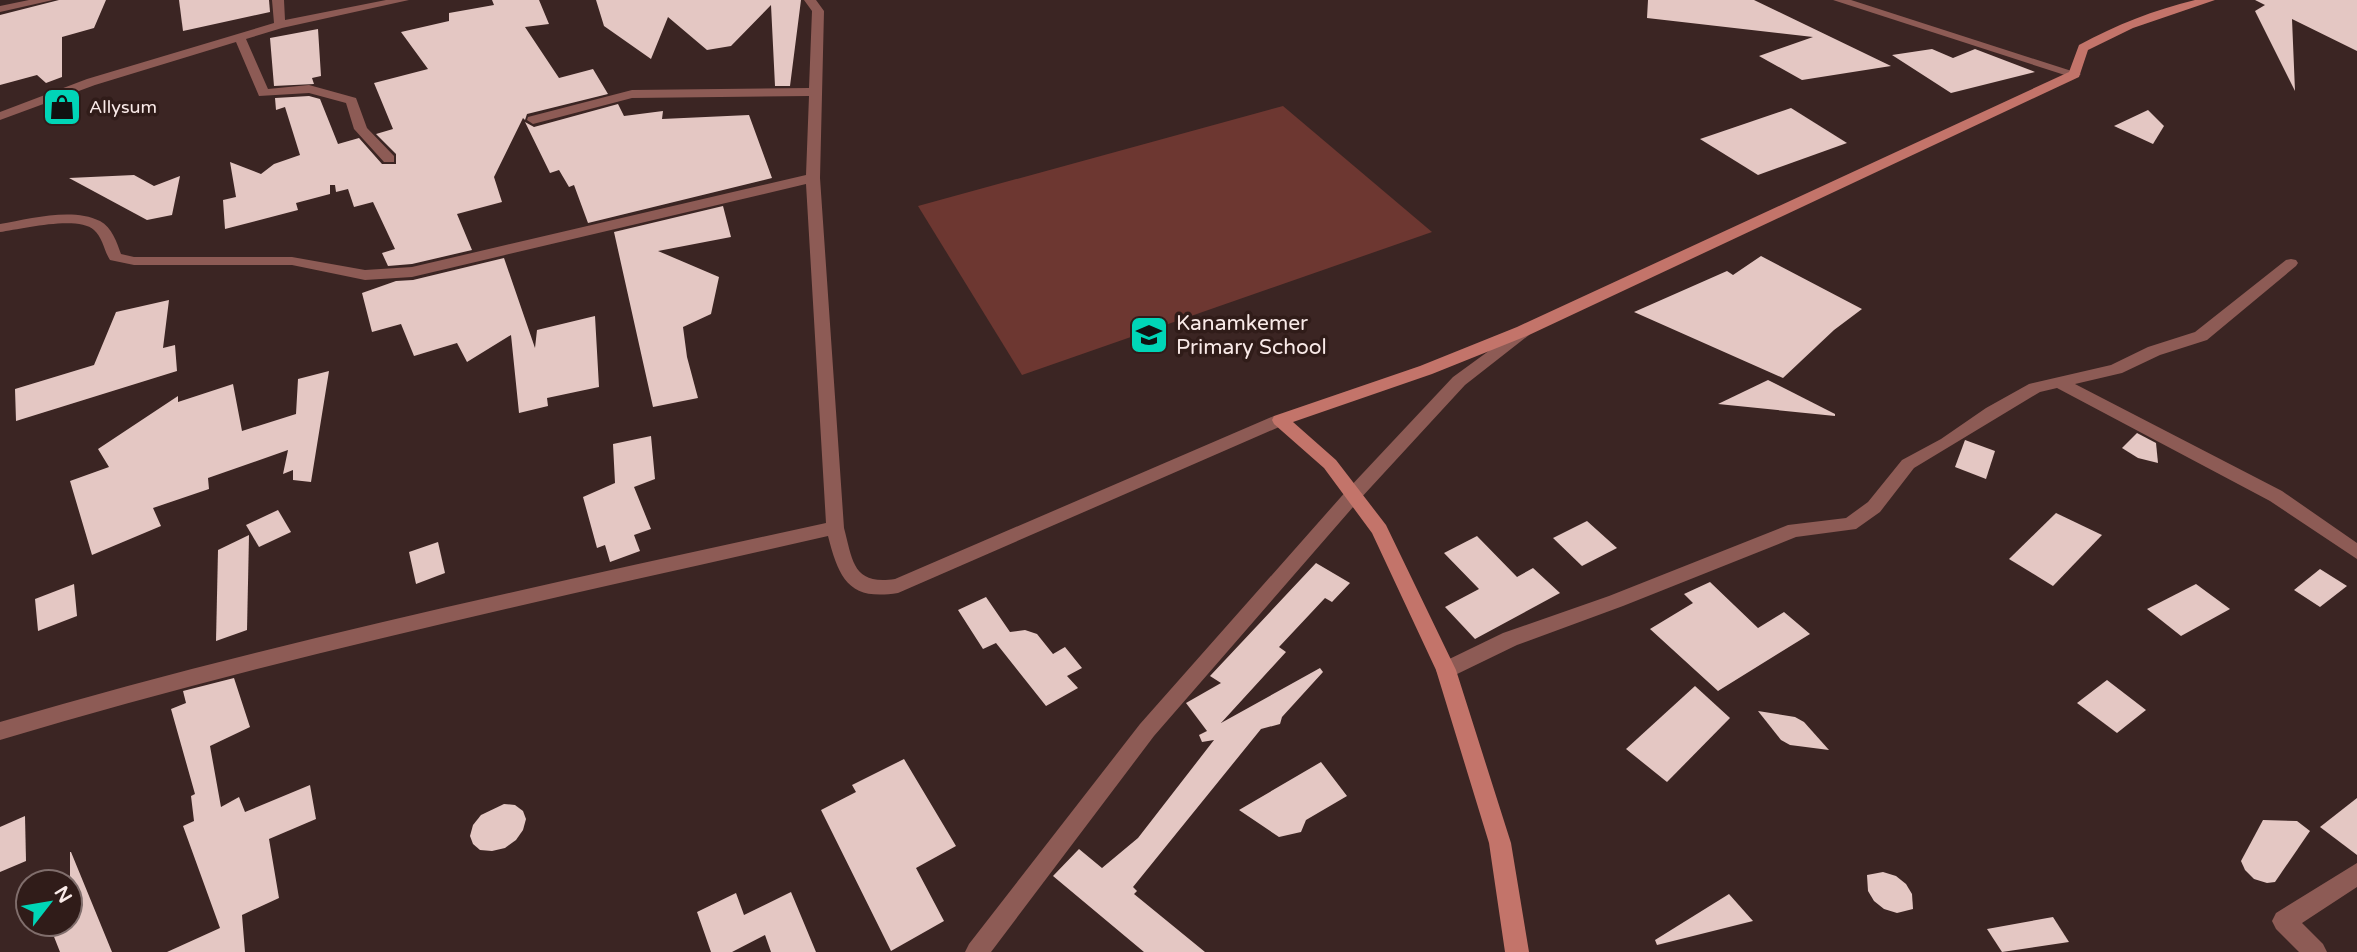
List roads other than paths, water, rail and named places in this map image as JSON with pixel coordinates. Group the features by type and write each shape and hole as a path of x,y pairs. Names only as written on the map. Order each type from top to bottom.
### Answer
{"street":[{"path":"0,9 47,0"},
{"path":"278,0 280,25"},
{"path":"0,116 103,78 239,36 403,0"},
{"path":"810,0 818,11 813,178 835,528 848,575 861,585 884,589 898,586 1280,420 1426,370 1522,331 2075,74 2084,48 2115,29 2154,13 2209,0"},
{"path":"1839,0 2075,74"},
{"path":"239,36 263,93 309,89 352,101 361,129 389,159"},
{"path":"533,120 632,94 816,92"},
{"path":"0,228 55,219 95,224 108,238 115,257 134,261 292,261 365,275 412,272 813,178"},
{"path":"1446,670 1510,639 1616,601 1794,530 1850,524 1874,507 1908,464 2024,394 2058,382 2116,369 2154,351 2201,336 2291,263"},
{"path":"977,952 1147,730 1354,494 1459,380 1522,331"},
{"path":"2058,382 2276,496 2357,552"},
{"path":"1280,420 1330,464 1380,530 1446,670 1500,844 1517,952"},
{"path":"0,731 85,705 230,667 835,528"},
{"path":"2315,952 2284,921 2357,874"}],"place":[{"name":"Allysum","path":"62,107"},
{"name":"Kanamkemer Primary School","path":"1149,335"}]}
